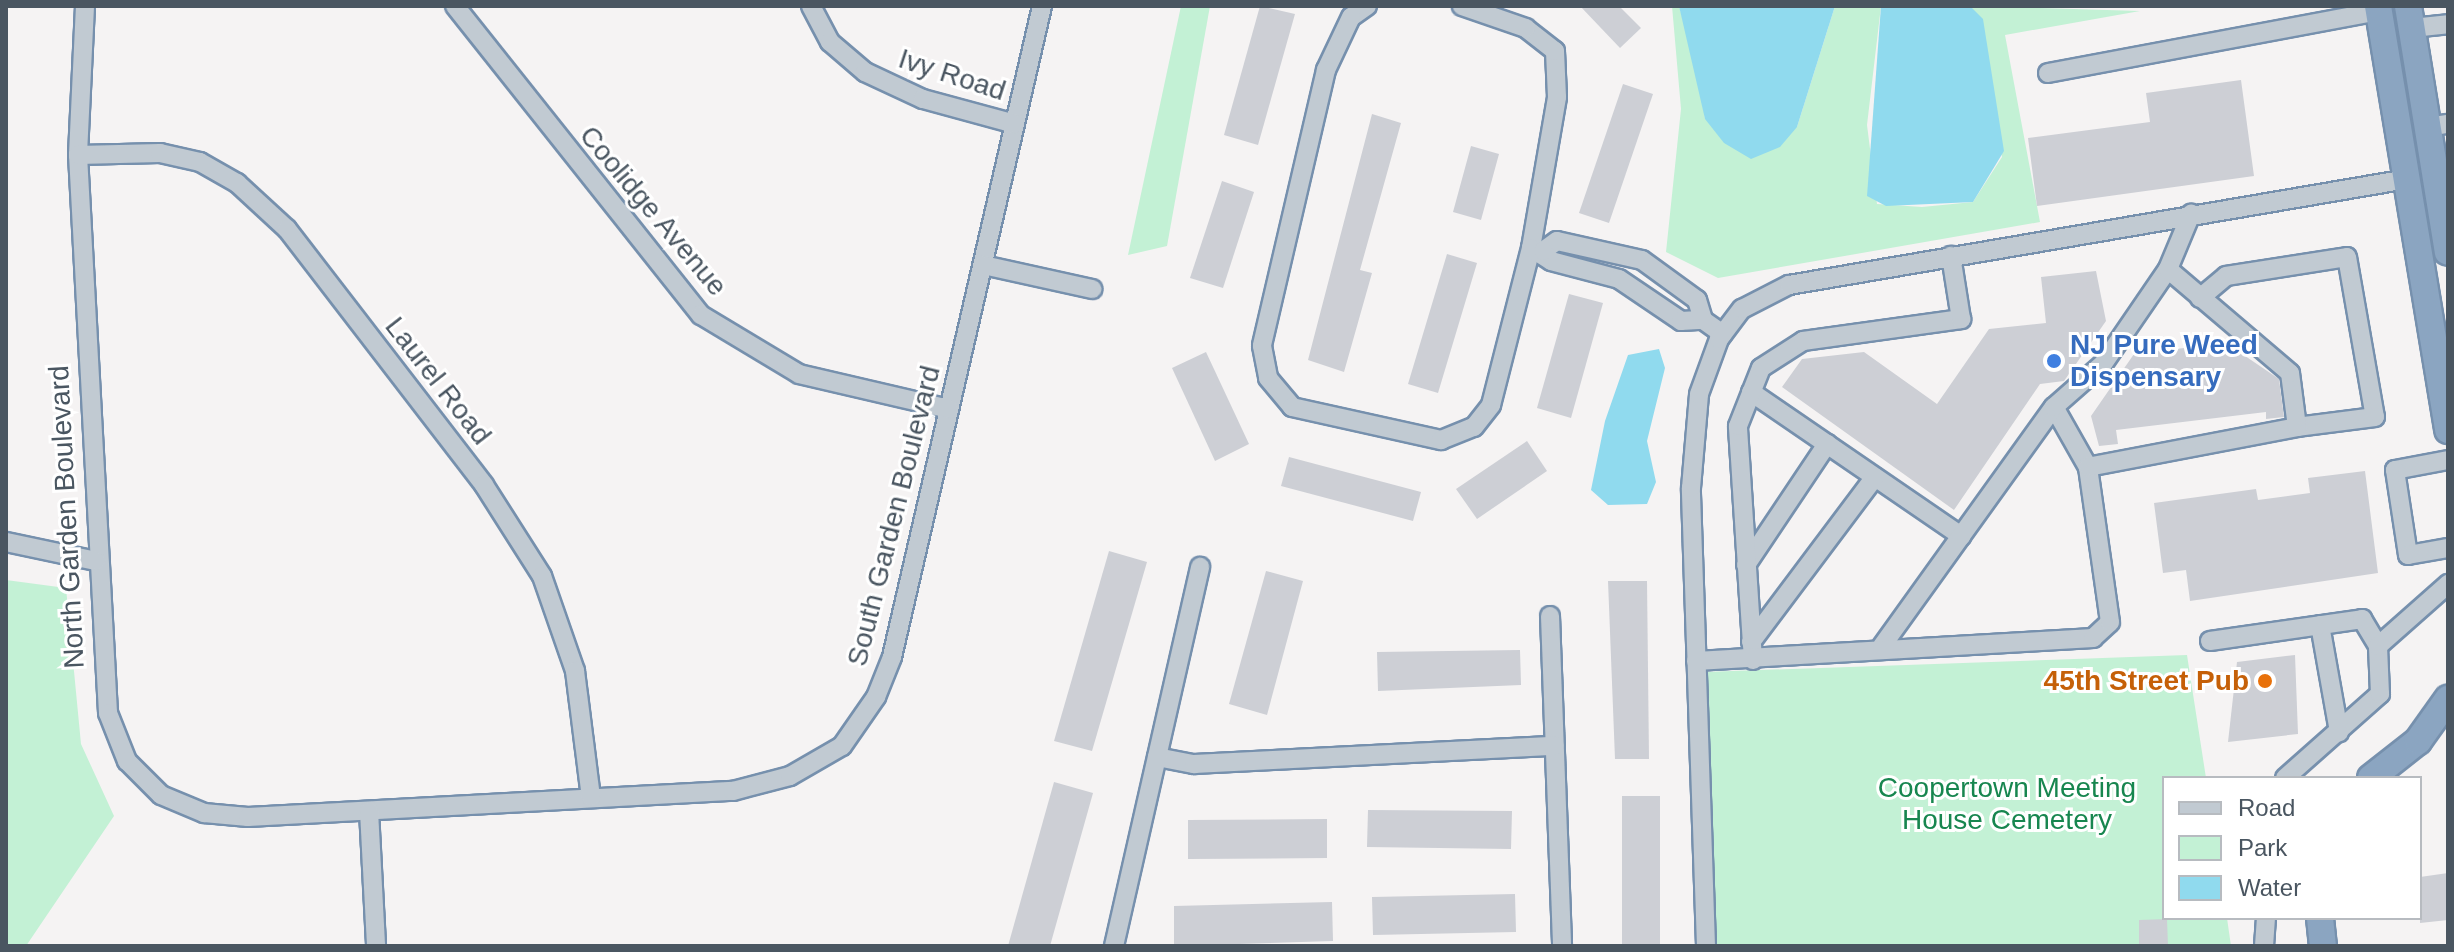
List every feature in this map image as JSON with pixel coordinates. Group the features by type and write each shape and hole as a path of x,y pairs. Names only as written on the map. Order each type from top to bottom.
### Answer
{"highway":[{"path":"2379,9 2448,430"},
{"path":"2410,17 2438,126 2448,252"},
{"path":"2374,776 2418,741 2448,699"},
{"path":"2320,920 2323,946"}],"street":[{"name":"North Garden Boulevard","path":"85,6 78,155 96,561 108,713 143,780 204,813 369,811"},
{"name":"Coolidge Avenue","path":"455,6 701,315 799,374 949,409"},
{"name":"Ivy Road","path":"811,6 830,42 865,72 923,99 1015,124"},
{"name":"South Garden Boulevard","path":"369,811 752,787 808,767 849,739 892,657 1042,6"},
{"path":"1367,6 1351,17 1326,70 1262,346 1268,378 1292,407 1441,440 1474,427 1491,405 1537,250 1557,97 1555,51 1526,28 1462,6"},
{"path":"2048,73 2379,9"},
{"path":"2410,17 2448,24"},
{"name":"Laurel Road","path":"78,155 160,153 200,162 247,190 287,229 484,485 542,576 575,671 591,797"},
{"path":"1706,946 1691,488 1699,394 1723,334 1742,309 1789,285 2407,179"},
{"path":"1882,646 2054,407 2103,364 2168,269 2191,214"},
{"path":"1537,250 1557,241 1642,260 1697,300 1703,320"},
{"path":"1537,250 1551,261 1641,289 1681,321 1703,320 1723,334"},
{"path":"1752,651 1738,426 1761,368 1803,341 1961,319 1951,256"},
{"path":"2088,467 2297,427 2375,417 2347,257 2226,276 2200,298"},
{"path":"983,265 1092,289"},
{"path":"2168,269 2290,373 2297,427"},
{"path":"1751,392 1961,536"},
{"path":"1696,661 1752,651 2093,638 2110,622 2088,467 2054,407"},
{"path":"1746,565 1827,444"},
{"path":"2448,460 2395,470 2408,555 2448,548"},
{"path":"1752,651 1875,477"},
{"path":"6,542 96,561"},
{"path":"1114,946 1200,567"},
{"path":"2378,646 2448,584"},
{"path":"1550,616 1562,946"},
{"path":"2210,641 2362,619 2378,646 2380,694 2287,776"},
{"path":"2320,625 2339,732"},
{"path":"1157,757 1194,764 1555,746"},
{"path":"369,811 376,946"},
{"path":"2264,946 2266,920"}],"green space":[{"path":"1181,6 1210,6 1167,246 1128,255"},
{"path":"1672,6 1679,6 1700,76 1705,119 1797,127 1835,6 1881,6 1867,125 1877,204 1922,207 1973,202 2002,157 1970,6 2140,11 2005,35 2040,222 1718,278 1666,252 1681,109"},
{"path":"6,580 66,588 81,744 114,816 26,946 6,946"},
{"name":"Coopertown Meeting House Cemetery","path":"2187,655 2206,776 2162,776 2162,920 2227,920 2231,946 1715,946 1704,672"}],"water":[{"path":"1679,6 1835,6 1797,127 1780,147 1751,159 1724,143 1705,119"},
{"path":"1881,6 1970,6 1983,19 2004,151 1973,202 1886,206 1867,196"},
{"path":"1659,349 1665,368 1647,441 1656,482 1647,504 1608,505 1591,490 1605,421 1628,355"}],"building":[{"path":"1260,6 1295,14 1258,145 1224,135"},
{"path":"1580,6 1619,6 1641,28 1620,48"},
{"path":"2241,80 2254,176 2037,206 2028,138 2150,122 2146,93"},
{"path":"1623,84 1653,94 1609,223 1579,213"},
{"path":"1372,114 1401,123 1360,270 1372,273 1344,372 1308,360"},
{"path":"1471,146 1499,154 1481,220 1453,212"},
{"path":"1222,181 1254,192 1223,288 1190,278"},
{"path":"1447,254 1477,263 1438,393 1408,384"},
{"path":"2096,271 2106,321 2064,381 2040,384 1954,510 1782,387 1802,359 1864,352 1937,404 1989,329 2046,323 2041,277"},
{"path":"1569,294 1603,303 1571,418 1537,408"},
{"path":"2226,343 2279,379 2284,417 2266,419 2266,412 2116,430 2118,444 2099,446 2091,416 2134,354"},
{"path":"1206,352 1249,444 1215,461 1172,368"},
{"path":"1527,441 1547,471 1477,519 1456,489"},
{"path":"1289,457 1421,492 1413,521 1281,486"},
{"path":"2365,471 2378,573 2190,601 2186,570 2163,573 2154,503 2256,489 2258,500 2310,493 2308,478"},
{"path":"1109,551 1147,562 1092,751 1054,741"},
{"path":"1266,571 1303,581 1267,715 1229,704"},
{"path":"1608,581 1647,581 1649,759 1615,759"},
{"path":"1520,650 1521,685 1378,691 1377,652"},
{"path":"2295,655 2298,734 2228,742 2237,662"},
{"path":"1054,782 1093,793 1050,946 1008,946"},
{"path":"1622,796 1660,796 1660,946 1622,946"},
{"path":"1368,810 1512,811 1511,849 1367,847"},
{"path":"1327,819 1327,858 1188,859 1188,820"},
{"path":"2448,873 2448,920 2420,923 2422,877"},
{"path":"1515,894 1516,932 1373,935 1372,897"},
{"path":"1332,902 1333,941 1174,946 1174,906"},
{"path":"2139,920 2167,920 2168,946 2139,946"}],"place":[{"name":"NJ Pure Weed Dispensary","path":"2054,361"},
{"name":"45th Street Pub","path":"2265,681"}]}
